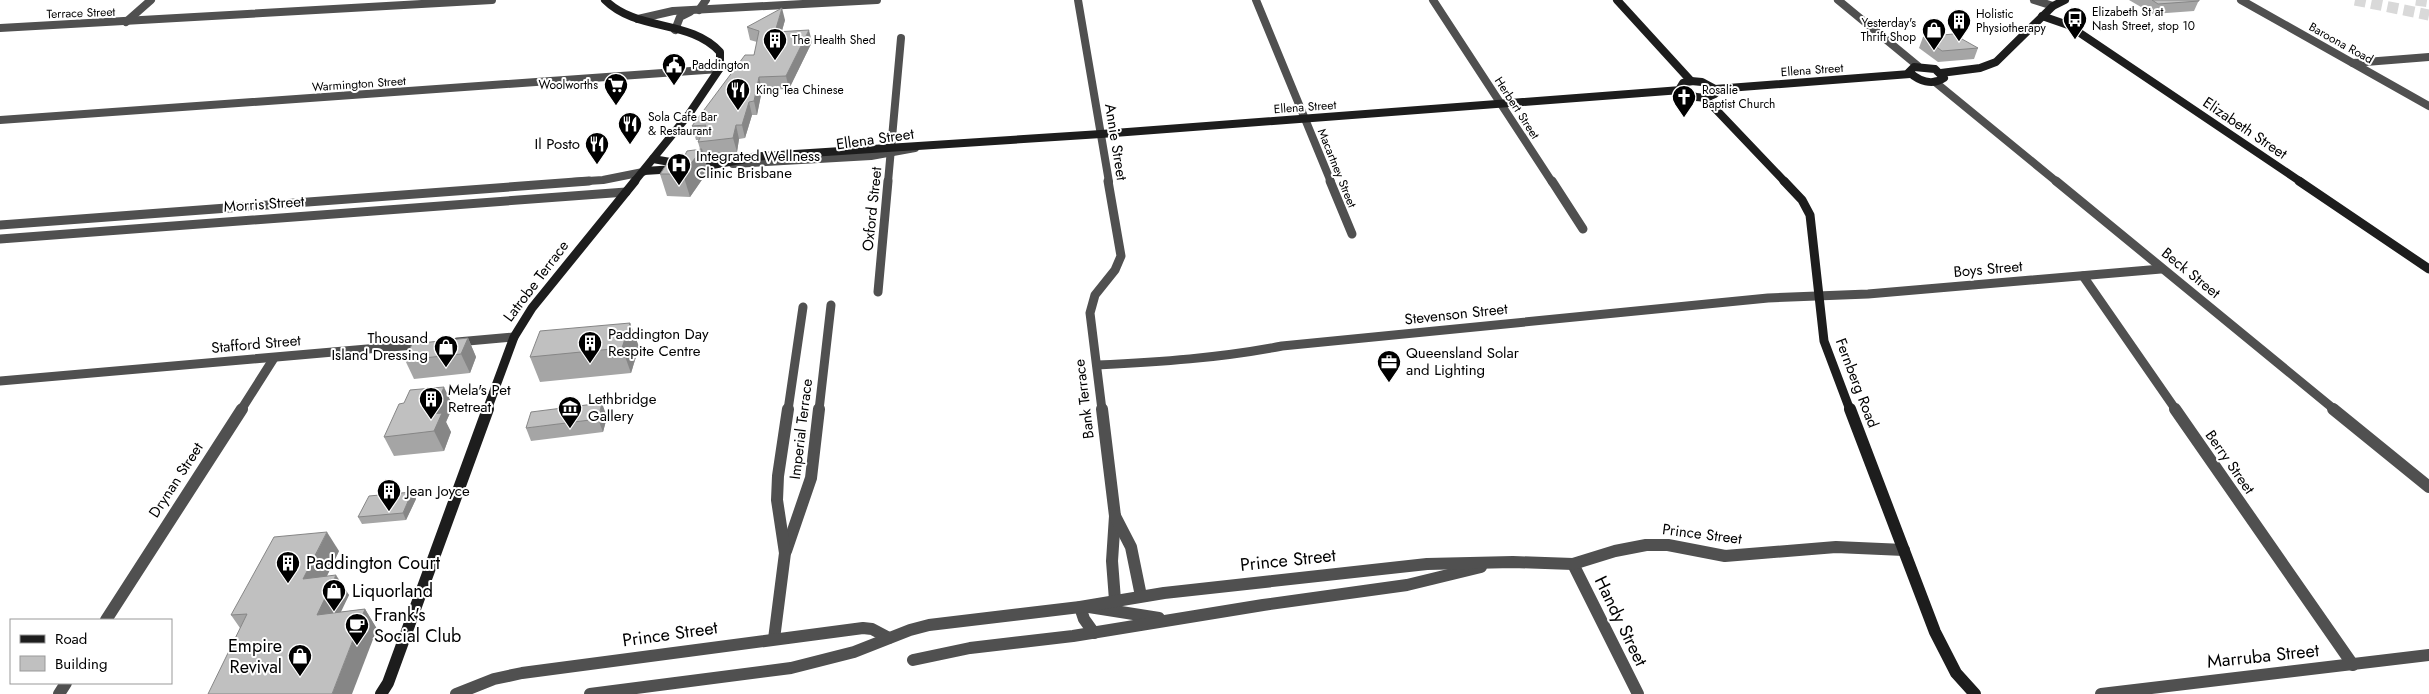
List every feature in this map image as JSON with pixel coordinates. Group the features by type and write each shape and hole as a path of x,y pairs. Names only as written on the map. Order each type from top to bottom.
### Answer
{"street":[{"path":"126,22 151,0"},
{"name":"Terrace Street","path":"0,28 492,0"},
{"path":"605,0 616,11 700,37 715,45 721,55 719,69"},
{"path":"675,30 680,17 698,10 706,0"},
{"path":"638,19 670,11 877,0"},
{"name":"Annie Street","path":"1078,0 1120,256 1118,266 1104,282"},
{"name":"Macartney Street","path":"1256,0 1352,234"},
{"name":"Herbert Street","path":"1432,0 1583,229"},
{"path":"1617,0 1691,82"},
{"path":"1838,0 1918,66"},
{"path":"2034,0 2054,6"},
{"path":"1910,74 1909,70 1918,66 1928,67 1941,72 1980,68 1996,62 2042,16 2065,0"},
{"name":"Baroona Road","path":"2241,0 2429,106"},
{"name":"Elizabeth Street","path":"2042,16 2068,25 2429,269"},
{"name":"Oxford Street","path":"878,292 901,38"},
{"path":"2352,63 2429,57"},
{"name":"Warmington Street","path":"0,120 719,69"},
{"name":"Latrobe Terrace","path":"386,690 514,336 532,308 690,114 719,69"},
{"path":"1935,82 1943,80 1944,75 1941,72"},
{"name":"Ellena Street","path":"1715,89 1910,74 1918,79 1935,82"},
{"path":"1691,82 1702,82 1715,89 1714,96 1705,98 1694,97 1681,90 1681,86 1691,82"},
{"name":"Beck Street","path":"1935,82 2161,269 2429,486"},
{"name":"Ellena Street","path":"643,171 931,146 1681,90"},
{"name":"Fernberg Road","path":"1705,98 1802,200 1810,215 1824,341 1944,651 1956,672 1974,694"},
{"name":"Ellena Street","path":"653,159 676,163 764,156 891,150"},
{"name":"Ellena Street","path":"703,167 764,156"},
{"name":"Morris Street","path":"0,225 604,180 643,171"},
{"name":"Morris Street","path":"0,239 595,192 626,192"},
{"path":"397,208 406,194"},
{"path":"133,228 145,215"},
{"name":"Boys Street","path":"1818,296 1868,294 2161,269"},
{"name":"Berry Street","path":"2083,276 2352,665"},
{"name":"Bank Terrace","path":"1104,282 1094,295 1090,309 1115,516 1112,566 1115,600"},
{"name":"Stevenson Street","path":"1097,365 1171,362 1241,355 1282,346 1758,299 1818,296"},
{"name":"Imperial Terrace","path":"774,639 785,553 811,478 831,305"},
{"name":"Imperial Terrace","path":"785,553 777,492 803,307"},
{"name":"Stafford Street","path":"0,381 514,336"},
{"name":"Drynan Street","path":"107,619 274,358"},
{"name":"Bank Terrace","path":"1115,516 1131,547 1141,596"},
{"name":"Prince Street","path":"590,694 791,668 854,652 929,625 1082,606 1141,596 1411,565 1498,562 1573,564 1615,551 1646,545 1668,546 1725,556 1762,556 1836,547 1904,550"},
{"name":"Prince Street","path":"913,660 970,648 1094,633 1407,585 1498,562"},
{"name":"Handy Street","path":"1573,564 1638,694"},
{"path":"1082,606 1084,619 1094,633"},
{"name":"Prince Street","path":"1082,606 1172,620"},
{"name":"Prince Street","path":"456,694 494,680 522,673 774,639 868,628 890,638"},
{"name":"Marruba Street","path":"2101,694 2429,655"}],"building":[{"path":"2152,0 2199,0 2199,1 2158,4"},
{"path":"782,8 775,32 809,30 786,76 759,77 754,101 749,102 742,125 736,125 733,138 698,142 706,125 692,126 745,55 754,55 759,31 747,27"},
{"path":"1953,34 1978,48 1942,51 1923,37"},
{"path":"702,149 683,174 660,174 672,156 684,157 687,151"},
{"path":"630,323 622,348 530,357 540,331"},
{"path":"468,338 461,354 405,360 412,344"},
{"path":"444,387 432,414 442,413 434,431 384,437 399,404 404,403 410,390"},
{"path":"602,403 598,419 526,428 531,412"},
{"path":"412,492 403,513 358,517 369,496"},
{"path":"327,532 303,579 336,575 317,615 365,609 332,694 208,694 247,614 231,615 274,537"}],"tunnel":[{"path":"2355,0 2429,15"},
{"path":"2416,0 2429,2"}],"place":[{"name":"Elizabeth St at Nash Street, stop 10","path":"2075,40"},
{"name":"Holistic Physiotherapy","path":"1959,42"},
{"name":"Yesterday's Thrift Shop","path":"1934,51"},
{"name":"The Health Shed","path":"775,61"},
{"name":"Paddington","path":"674,86"},
{"name":"Woolworths","path":"616,106"},
{"name":"King Tea Chinese","path":"738,111"},
{"name":"Rosalie Baptist Church","path":"1684,118"},
{"name":"Sola Cafe Bar & Restaurant","path":"630,145"},
{"name":"Il Posto","path":"597,165"},
{"name":"Integrated Wellness Clinic Brisbane","path":"679,186"},
{"name":"Paddington Day Respite Centre","path":"590,364"},
{"name":"Thousand Island Dressing","path":"446,368"},
{"name":"Queensland Solar and Lighting","path":"1389,383"},
{"name":"Mela's Pet Retreat","path":"431,420"},
{"name":"Lethbridge Gallery","path":"570,429"},
{"name":"Jean Joyce","path":"389,512"},
{"name":"Paddington Court","path":"288,584"},
{"name":"Liquorland","path":"334,612"},
{"name":"Frank's Social Club","path":"357,646"},
{"name":"Empire Revival","path":"300,677"}]}
